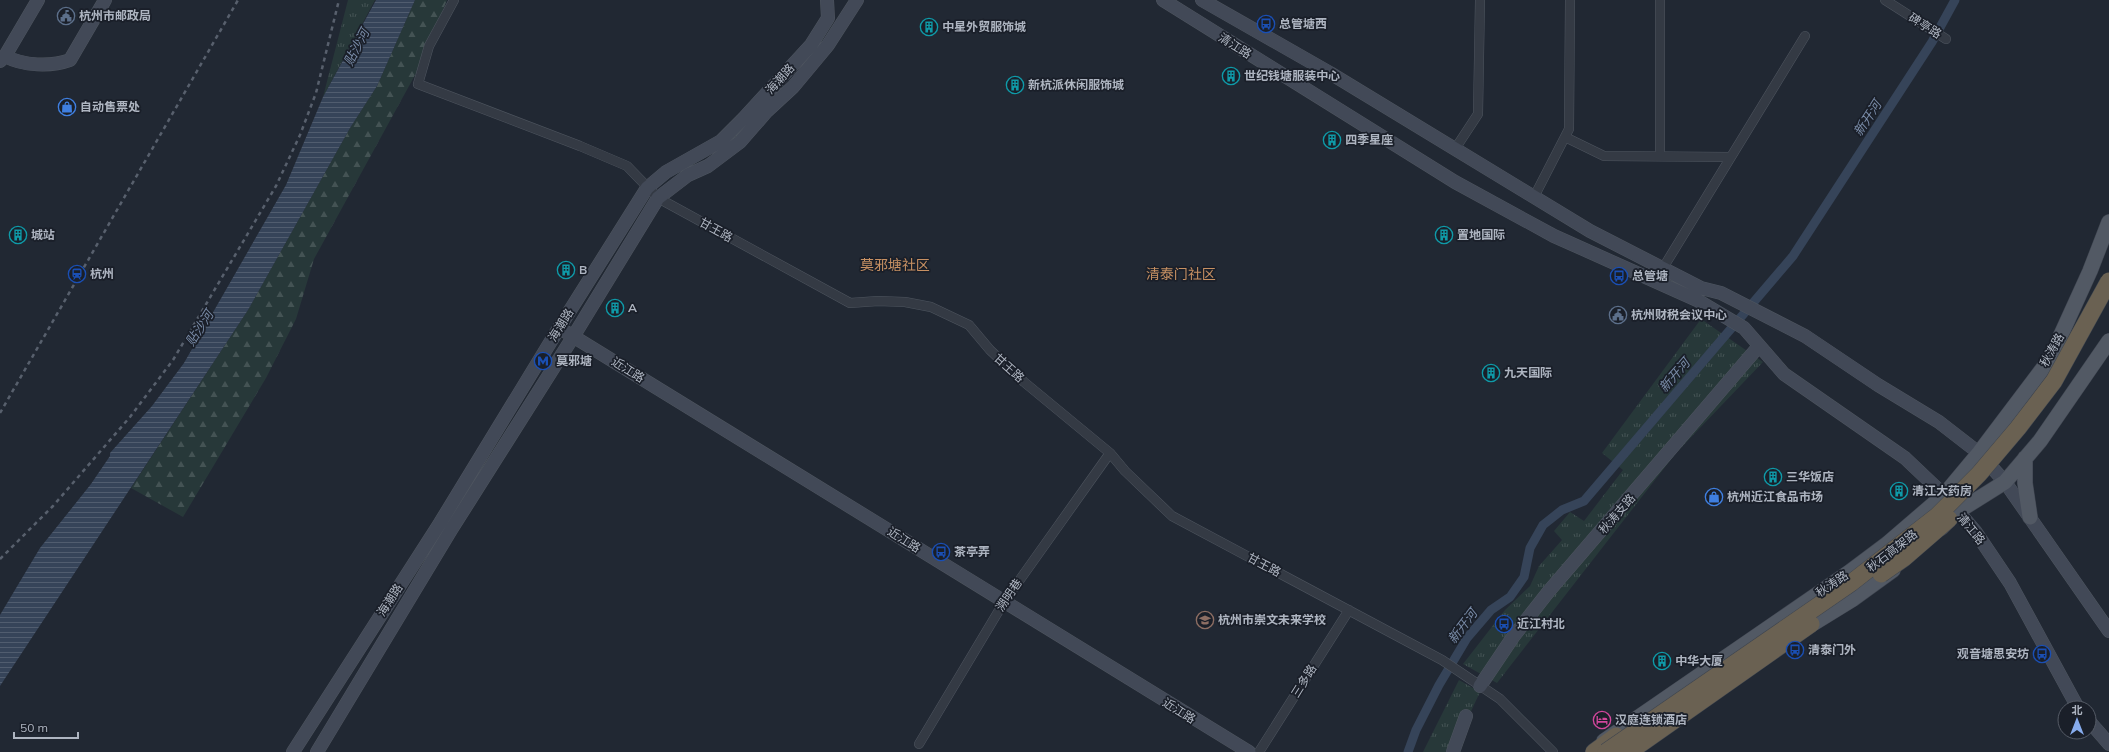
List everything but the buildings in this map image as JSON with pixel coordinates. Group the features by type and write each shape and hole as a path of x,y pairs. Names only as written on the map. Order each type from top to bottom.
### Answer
{"highway":[{"name":"秋石高架路","path":"1606,752 1887,556 1937,516 1979,474 2018,428 2054,381 2109,282"},
{"name":"秋石高架路","path":"1629,752 1904,558 1945,524 2014,450 2067,381 2109,304"},
{"path":"1640,752 1774,656 1802,631"},
{"path":"1594,752 1686,687 1736,661"}],"main road":[{"path":"38,0 2,58 16,62 58,64 70,60 105,0"},
{"path":"827,0 828,18"},
{"name":"海潮路","path":"293,752 440,524 559,328 647,188 666,172 725,136 811,45 828,18 837,0"},
{"name":"海潮路","path":"317,752 451,530 658,198 688,176 708,166 740,142 767,111 793,87 828,45 857,0"},
{"name":"清江路","path":"1163,0 1308,92 1455,182 1554,236 1699,294"},
{"name":"清江路","path":"1202,0 1330,73 1590,231 1663,268 1744,328 1784,374 1905,458 1944,495 1975,531 2010,583 2074,700"},
{"name":"秋涛路","path":"1588,752 1852,571 1887,544 1944,495 1979,453 2050,359 2090,271 2109,222"},
{"path":"1699,294 1721,294 1805,336 1939,422 1979,453 2005,482 2109,631"},
{"name":"近江路","path":"559,328 1249,752"},
{"name":"秋涛路","path":"1619,752 1739,669 1853,599 1922,547 1958,512 2005,482 2070,398 2109,341"},
{"name":"秋涛支路","path":"1480,686 1513,637 1549,591 1759,346"},
{"path":"2025,458 2025,483 2030,517"},
{"path":"1453,752 1466,716"},
{"path":"2097,730 2109,744"}],"street":[{"name":"甘王路","path":"454,0 429,46 418,84 580,146 627,166 658,198 850,303 878,301 905,302 931,307 969,325 990,350 1024,382 1110,453 1125,471 1172,516 1442,660 1500,699 1554,752"},
{"path":"1455,149 1478,114 1480,0"},
{"path":"1534,197 1569,129 1570,0"},
{"path":"1660,0 1660,155"},
{"name":"碑亭路","path":"1885,0 1925,27 1946,39"},
{"path":"1663,268 1805,36"},
{"path":"1565,137 1604,156 1660,155 1731,157"},
{"name":"溯明巷","path":"919,744 1004,602 1110,453"},
{"name":"三多路","path":"1259,752 1349,610"}],"green space":[{"path":"348,0 375,0 323,97"},
{"path":"415,0 447,0 420,66 314,259 296,319 266,378 183,517 131,488 248,310 350,128 377,86"},
{"path":"1701,319 1763,362 1676,453 1497,683 1463,664 1505,610 1530,586 1539,566 1562,540 1554,531 1570,512 1584,521 1623,470 1602,453"},
{"path":"1459,680 1480,692 1452,752 1423,752"}],"water":[{"name":"贴沙河","path":"376,0 415,0 377,86 350,128 248,310 0,686 0,615 40,548 91,484 110,456 110,453 152,406 184,363 286,185 323,97"}],"waterway":[{"name":"新开河","path":"1408,752 1416,730 1439,685 1467,638 1491,610 1510,597 1524,577 1530,548 1543,525 1562,510 1584,501 1793,256 1932,42 1955,0"}],"railway":[{"path":"0,413 238,0"},
{"path":"0,559 53,506 130,417 173,360 276,186 300,135 316,93 339,0"}],"place":[{"name":"杭州市邮政局","path":"66,16"},
{"name":"总管塘西","path":"1266,24"},
{"name":"中星外贸服饰城","path":"929,27"},
{"name":"世纪钱塘服装中心","path":"1231,76"},
{"name":"新杭派休闲服饰城","path":"1015,85"},
{"name":"自动售票处","path":"67,107"},
{"name":"四季星座","path":"1332,140"},
{"name":"城站","path":"18,235"},
{"name":"置地国际","path":"1444,235"},
{"name":"B","path":"566,270"},
{"name":"杭州","path":"77,274"},
{"name":"总管塘","path":"1619,276"},
{"name":"A","path":"615,308"},
{"name":"杭州财税会议中心","path":"1618,315"},
{"name":"莫邪塘","path":"543,361"},
{"name":"九天国际","path":"1491,373"},
{"name":"三华饭店","path":"1773,477"},
{"name":"清江大药房","path":"1899,491"},
{"name":"杭州近江食品市场","path":"1714,497"},
{"name":"茶亭弄","path":"941,552"},
{"name":"杭州市崇文未来学校","path":"1205,620"},
{"name":"近江村北","path":"1504,624"},
{"name":"清泰门外","path":"1795,650"},
{"name":"观音塘思安坊","path":"2042,654"},
{"name":"中华大厦","path":"1662,661"},
{"name":"汉庭连锁酒店","path":"1602,720"}],"district":[{"name":"莫邪塘社区","path":"895,265"},
{"name":"清泰门社区","path":"1181,274"}]}
